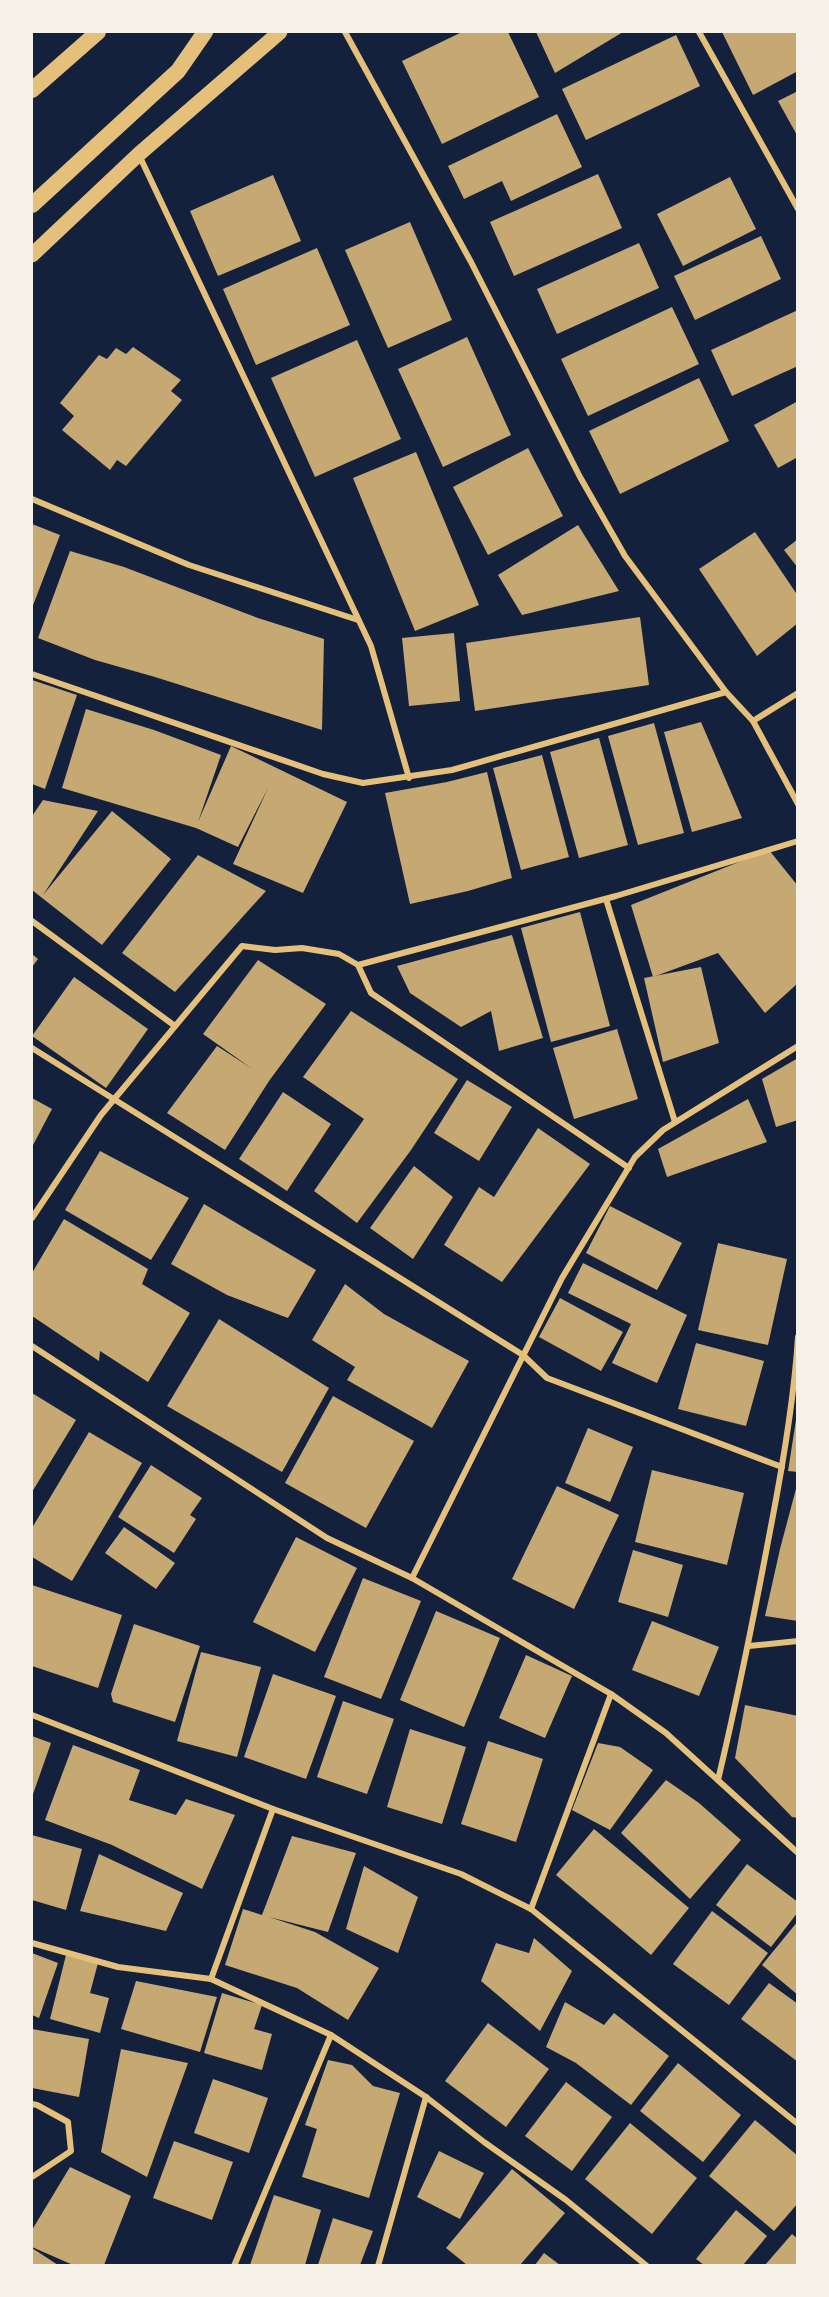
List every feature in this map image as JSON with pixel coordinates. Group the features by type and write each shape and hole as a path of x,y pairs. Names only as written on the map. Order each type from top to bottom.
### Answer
{"highway":[{"path":"32,90 98,32"},
{"path":"32,205 178,71 205,32"}],"main road":[{"path":"32,255 139,154 280,32"}],"street":[{"path":"345,32 471,262 580,477 625,556 726,692 753,722 798,804"},
{"path":"699,32 798,209"},
{"path":"139,154 371,646 409,778"},
{"path":"32,500 189,565 358,620"},
{"path":"32,674 323,774 363,783 452,770 726,692"},
{"path":"753,722 798,693"},
{"path":"358,965 606,899 798,841"},
{"path":"606,899 675,1122"},
{"path":"32,921 175,1026"},
{"path":"32,1218 113,1099 242,946 275,950 302,948 339,954 358,965 371,993 629,1168"},
{"path":"412,1578 562,1278 635,1157 663,1130 798,1046"},
{"path":"32,1048 523,1355 548,1378 782,1467"},
{"path":"718,1780 749,1646 782,1467 796,1374 798,1337"},
{"path":"32,1346 327,1538 412,1578 611,1694 666,1733 798,1853"},
{"path":"749,1646 798,1641"},
{"path":"531,1909 611,1694"},
{"path":"32,1715 273,1809 461,1874 531,1909 798,2124"},
{"path":"211,1979 273,1809"},
{"path":"32,1943 118,1967 211,1979 331,2035 426,2097 484,2142 566,2200 647,2265"},
{"path":"234,2265 331,2035"},
{"path":"378,2265 426,2097"},
{"path":"32,2104 68,2122 71,2151 32,2176"}],"building":[{"path":"462,32 508,32 539,97 442,144 402,61"},
{"path":"536,32 623,32 555,73"},
{"path":"722,32 798,32 798,71 753,95"},
{"path":"676,35 700,86 586,140 562,89"},
{"path":"798,91 798,137 778,101"},
{"path":"557,114 582,167 511,201 502,181 464,199 448,166"},
{"path":"598,174 622,228 514,276 490,222"},
{"path":"273,175 301,241 218,276 190,211"},
{"path":"730,177 756,229 683,266 657,214"},
{"path":"410,222 452,320 388,348 345,250"},
{"path":"761,236 781,279 695,320 674,276"},
{"path":"639,243 659,288 557,334 537,289"},
{"path":"317,248 350,325 256,365 223,289"},
{"path":"672,307 699,364 588,416 561,359"},
{"path":"798,310 798,366 732,396 711,350"},
{"path":"467,337 511,435 443,467 398,369"},
{"path":"357,340 401,439 315,477 271,378"},
{"path":"133,347 181,380 171,391 182,400 126,466 117,460 110,470 62,430 74,416 60,403 99,355 107,359 116,348 126,354"},
{"path":"699,378 729,441 620,494 589,431"},
{"path":"798,401 798,457 778,468 754,425"},
{"path":"528,448 563,516 488,555 453,487"},
{"path":"416,452 479,605 415,631 353,478"},
{"path":"32,524 60,535 32,608"},
{"path":"578,525 619,591 522,615 498,575"},
{"path":"755,532 798,596 798,623 757,656 699,569"},
{"path":"798,539 798,568 784,550"},
{"path":"70,551 124,567 258,618 324,639 322,730 95,660 38,638"},
{"path":"640,617 649,685 475,711 466,643"},
{"path":"454,633 460,701 409,706 402,638"},
{"path":"32,680 77,695 45,789 32,784"},
{"path":"86,709 154,730 221,755 198,822 231,746 347,802 303,893 233,864 268,788 238,847 196,828 62,788"},
{"path":"701,722 742,818 692,832 664,732"},
{"path":"654,723 684,833 638,845 608,736"},
{"path":"599,738 628,845 579,858 550,752"},
{"path":"542,755 569,857 521,870 493,768"},
{"path":"487,772 512,878 410,904 385,793"},
{"path":"43,800 98,811 43,895 112,811 171,859 102,945 32,890 32,816"},
{"path":"769,850 798,886 798,983 765,1013 718,953 653,977 631,905"},
{"path":"198,855 266,891 175,992 122,953"},
{"path":"580,912 610,1026 551,1042 521,928"},
{"path":"512,935 543,1038 499,1051 491,1011 461,1027 410,993 397,966"},
{"path":"32,954 38,959 32,967"},
{"path":"258,960 326,1004 269,1081 225,1150 167,1113 217,1046 251,1068 203,1034"},
{"path":"701,967 719,1043 663,1062 644,978"},
{"path":"74,977 148,1029 106,1088 32,1036"},
{"path":"351,1011 458,1079 411,1150 357,1223 314,1191 364,1119 303,1077"},
{"path":"617,1029 638,1099 574,1119 553,1048"},
{"path":"798,1058 798,1120 776,1127 762,1079"},
{"path":"467,1080 512,1107 479,1161 434,1133"},
{"path":"283,1092 331,1124 287,1191 239,1159"},
{"path":"32,1098 52,1109 32,1147"},
{"path":"748,1099 767,1142 667,1177 658,1149"},
{"path":"538,1128 590,1164 502,1282 444,1245 479,1187 494,1197"},
{"path":"100,1151 189,1198 151,1260 65,1210"},
{"path":"414,1166 453,1197 413,1259 370,1228"},
{"path":"204,1204 316,1270 288,1318 227,1295 171,1264"},
{"path":"610,1206 682,1243 657,1290 586,1253"},
{"path":"64,1219 148,1269 142,1284 190,1313 148,1382 100,1351 99,1361 32,1316 32,1273"},
{"path":"718,1243 787,1259 768,1345 698,1330"},
{"path":"583,1263 687,1315 657,1383 612,1363 631,1324 568,1293"},
{"path":"345,1284 384,1314 469,1361 432,1428 347,1380 355,1367 312,1340"},
{"path":"560,1298 623,1332 601,1371 539,1337"},
{"path":"219,1319 329,1388 282,1472 167,1406"},
{"path":"696,1343 764,1361 746,1426 678,1409"},
{"path":"32,1393 76,1420 32,1492"},
{"path":"333,1396 414,1441 366,1528 285,1483"},
{"path":"796,1420 798,1420 798,1472 788,1471"},
{"path":"588,1428 633,1447 610,1502 565,1483"},
{"path":"89,1432 142,1463 72,1581 32,1557 32,1528"},
{"path":"151,1465 202,1498 190,1515 196,1519 174,1553 118,1517"},
{"path":"652,1470 744,1493 727,1565 635,1542"},
{"path":"798,1485 798,1621 765,1616"},
{"path":"557,1486 619,1515 574,1609 512,1579"},
{"path":"124,1527 175,1563 156,1589 105,1553"},
{"path":"296,1537 357,1568 315,1652 253,1622"},
{"path":"633,1550 683,1565 668,1617 618,1602"},
{"path":"363,1578 421,1601 381,1699 324,1677"},
{"path":"32,1585 122,1615 98,1688 32,1666"},
{"path":"436,1611 500,1638 464,1727 400,1700"},
{"path":"652,1621 719,1647 699,1696 632,1670"},
{"path":"134,1624 200,1646 175,1722 113,1702 111,1694"},
{"path":"201,1652 261,1667 237,1757 177,1741"},
{"path":"526,1655 572,1676 545,1738 499,1718"},
{"path":"273,1674 336,1696 306,1779 244,1757"},
{"path":"343,1701 394,1719 367,1794 317,1777"},
{"path":"745,1705 798,1716 798,1818 792,1817 735,1758"},
{"path":"410,1729 466,1747 442,1824 387,1807"},
{"path":"32,1736 51,1743 32,1797"},
{"path":"488,1741 543,1759 516,1842 461,1824"},
{"path":"598,1743 620,1747 653,1770 610,1830 572,1810"},
{"path":"73,1745 140,1770 129,1800 176,1815 186,1799 235,1815 202,1889 112,1845 45,1820"},
{"path":"666,1780 699,1803 741,1840 690,1899 621,1833"},
{"path":"594,1829 689,1908 651,1955 556,1875"},
{"path":"32,1835 82,1849 66,1910 32,1900"},
{"path":"292,1836 356,1853 328,1932 269,1917 315,1932 379,1968 348,2020 297,1988 225,1965 243,1909 262,1915"},
{"path":"99,1854 183,1893 166,1931 80,1911"},
{"path":"747,1864 798,1902 798,1912 771,1947 716,1905"},
{"path":"364,1866 418,1897 398,1953 346,1929"},
{"path":"712,1911 768,1953 729,2005 673,1964"},
{"path":"798,1921 798,1995 762,1965"},
{"path":"534,1938 572,1971 540,2031 481,1981 496,1943 529,1953"},
{"path":"32,1953 58,1963 39,2018 32,2015"},
{"path":"66,1955 98,1963 90,1993 109,1998 100,2033 50,2019"},
{"path":"136,1981 217,1997 200,2052 121,2029"},
{"path":"769,1983 798,2004 798,2062 741,2019"},
{"path":"222,1993 262,2005 254,2029 272,2034 262,2070 204,2053"},
{"path":"565,2002 604,2025 614,2013 669,2056 631,2105 576,2063 546,2047"},
{"path":"488,2023 549,2069 506,2127 445,2081"},
{"path":"32,2029 89,2039 79,2097 32,2088"},
{"path":"121,2049 188,2063 147,2177 101,2152"},
{"path":"328,2060 352,2065 373,2086 400,2093 369,2198 302,2177 317,2129 305,2125"},
{"path":"678,2063 741,2115 703,2162 640,2111"},
{"path":"213,2079 268,2098 249,2153 194,2133"},
{"path":"566,2082 612,2117 572,2171 525,2136"},
{"path":"755,2120 798,2156 798,2203 774,2231 709,2176"},
{"path":"630,2123 697,2178 652,2234 585,2179"},
{"path":"174,2141 233,2162 212,2220 153,2198"},
{"path":"439,2151 484,2173 460,2219 417,2197"},
{"path":"70,2167 131,2196 104,2265 73,2265 32,2247 32,2230"},
{"path":"512,2169 565,2213 520,2265 467,2265 446,2248"},
{"path":"274,2195 321,2210 305,2265 250,2265"},
{"path":"736,2210 767,2236 743,2265 704,2265 696,2259"},
{"path":"333,2218 373,2231 360,2265 318,2265"},
{"path":"792,2234 798,2239 798,2265 765,2265"},
{"path":"32,2248 58,2265 32,2265"},
{"path":"544,2253 560,2265 535,2265"}]}
